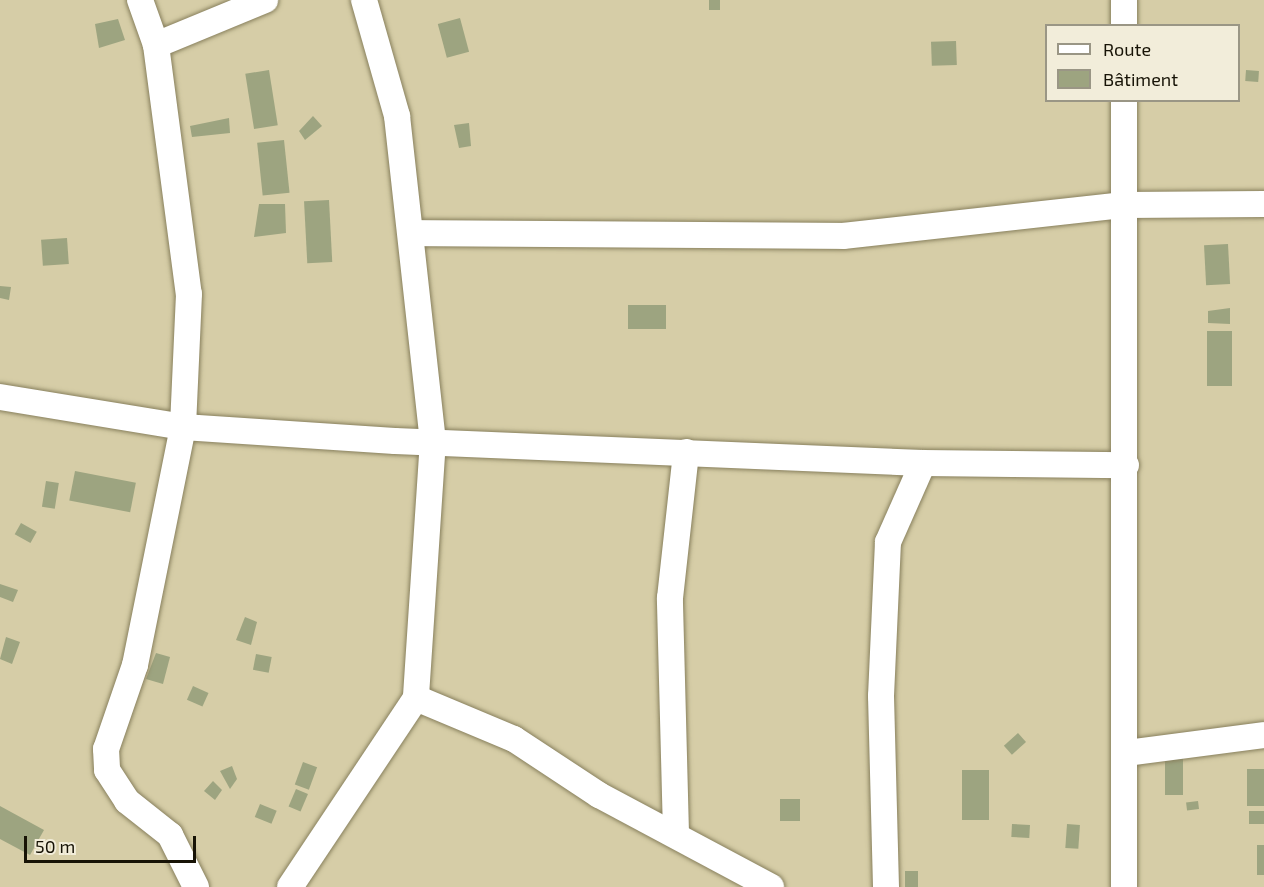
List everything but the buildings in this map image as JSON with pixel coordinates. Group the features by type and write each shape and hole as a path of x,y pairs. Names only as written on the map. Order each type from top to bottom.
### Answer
{"street":[{"path":"140,0 156,45 189,294 183,427 135,665 106,749 107,770 127,801 170,835 196,887"},
{"path":"156,45 265,0"},
{"path":"290,887 416,698 434,440 397,116 364,0"},
{"path":"1124,0 1124,24"},
{"path":"1124,102 1127,753 1124,887"},
{"path":"411,233 843,236 1125,206 1264,204"},
{"path":"0,397 183,427 923,463 1126,465"},
{"path":"676,833 670,598 686,452"},
{"path":"886,887 881,696 888,542 923,463"},
{"path":"416,698 514,739 599,795 676,833 771,887"},
{"path":"1127,753 1264,735"}]}
